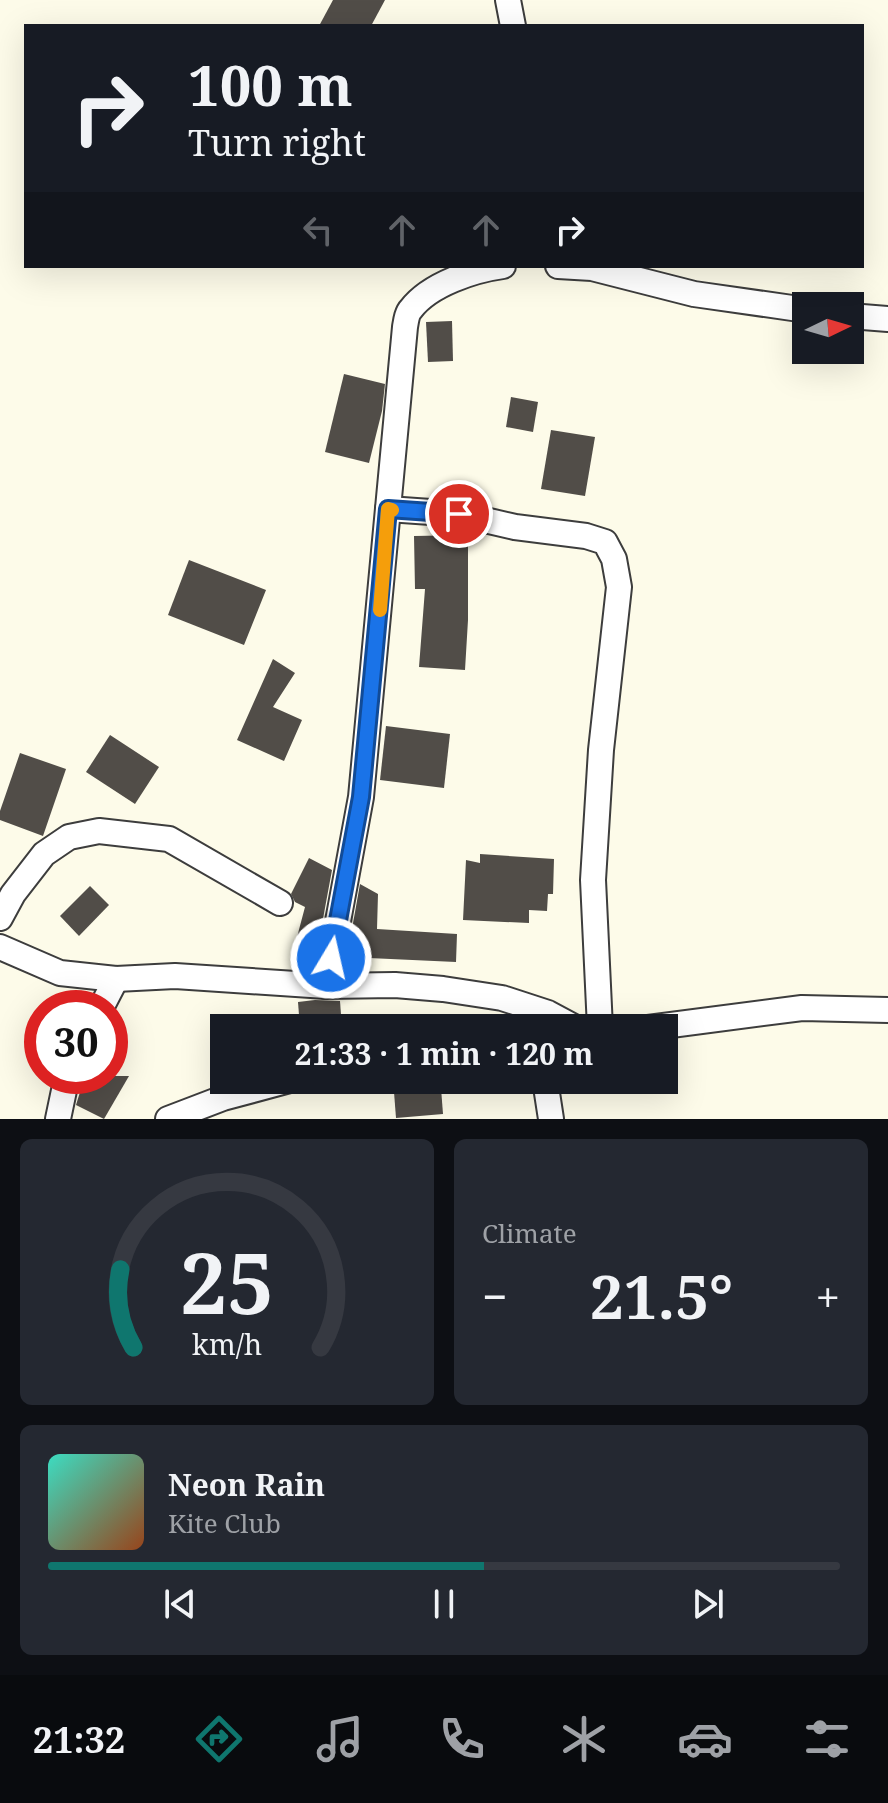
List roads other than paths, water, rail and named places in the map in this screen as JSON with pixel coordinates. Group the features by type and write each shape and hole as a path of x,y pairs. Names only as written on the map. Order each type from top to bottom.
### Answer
{"street":[{"path":"508,0 513,24"},
{"path":"326,986 361,797 405,327 410,310 449,282 490,268"},
{"path":"592,268 694,294 792,308"},
{"path":"864,317 888,319"},
{"path":"388,509 459,514 515,527 586,536 605,542 614,559 619,587 601,750 593,880 599,1014"},
{"path":"0,918 13,894 44,854 69,837 99,831 169,839 280,903"},
{"path":"0,947 60,973 116,979 175,976 326,986 395,985 443,989 502,998 550,1014"},
{"path":"110,990 116,979"},
{"path":"678,1024 802,1008 888,1010"},
{"path":"58,1119 63,1094"},
{"path":"168,1119 238,1094"},
{"path":"547,1094 551,1119"}]}
